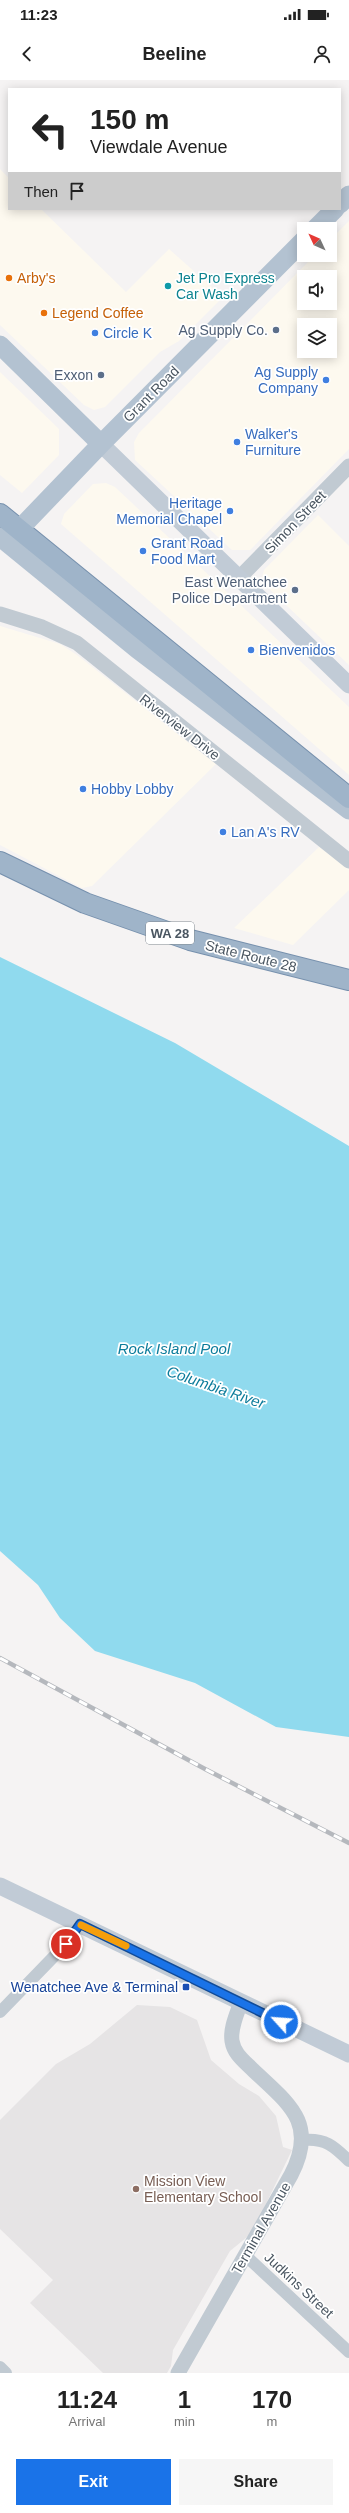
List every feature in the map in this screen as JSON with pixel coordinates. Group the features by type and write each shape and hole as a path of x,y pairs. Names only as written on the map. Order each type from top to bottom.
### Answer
{"highway":[{"path":"0,514 6,540 349,798"},
{"name":"State Route 28","path":"0,862 85,903 190,940 349,980"}],"main road":[{"path":"341,203 349,195"},
{"path":"322,222 334,210"},
{"name":"Grant Road","path":"6,540 297,247"},
{"path":"0,345 240,577 349,685"},
{"path":"6,540 138,649 349,810"},
{"path":"0,1886 349,2054"}],"street":[{"name":"Simon Street","path":"240,577 349,466"},
{"name":"Riverview Drive","path":"0,614 42,627 77,643 349,861"},
{"path":"0,2012 66,1944 80,1924"},
{"path":"241,2002 234,2023 232,2040 237,2055 289,2105 301,2129 303,2140 318,2139 329,2142 349,2160"},
{"name":"Terminal Avenue","path":"178,2373 246,2256 296,2165 303,2140"},
{"name":"Judkins Street","path":"246,2256 349,2352"},
{"path":"0,2367 6,2373"}],"shaded area":[{"path":"0,169 8,177 8,210 42,210 126,292 169,249 223,297 179,341 160,352 105,407 94,410 84,405 0,325"},
{"path":"349,221 349,449 250,550 232,550 135,460 134,442 139,433 297,273 297,310 337,310 337,270 300,270 308,262 337,262 337,233"},
{"path":"0,372 59,429 59,455 22,493 0,475"},
{"path":"106,483 115,487 349,707 349,775 61,524 64,514 93,484"},
{"path":"318,515 349,546 349,665 264,584 262,577 264,570"},
{"path":"0,626 60,644 77,655 216,764 92,886 82,888 0,845"},
{"path":"319,847 349,869 349,890 293,945 234,928"},
{"name":"Mission View Elementary School","path":"137,2005 170,2007 197,2020 211,2060 239,2084 259,2096 276,2116 283,2147 292,2150 252,2233 230,2251 173,2350 171,2366 167,2373 103,2373 30,2303 53,2280 0,2229 0,2120 56,2064 90,2044"}],"water":[{"name":"Rock Island Pool","path":"0,957 175,1043 349,1146 349,1737 276,1727 195,1683 95,1651 60,1618 38,1585 0,1551"}],"railway":[{"path":"0,1658 205,1769 349,1843"}],"slow traffic":[{"path":"81,1925 126,1946"}],"place":[{"name":"Arby's","path":"9,278"},
{"name":"Jet Pro Express Car Wash","path":"168,286"},
{"name":"Legend Coffee","path":"44,313"},
{"name":"Ag Supply Co.","path":"276,330"},
{"name":"Circle K","path":"95,333"},
{"name":"Exxon","path":"101,375"},
{"name":"Ag Supply Company","path":"326,380"},
{"name":"Walker's Furniture","path":"237,442"},
{"name":"Heritage Memorial Chapel","path":"230,511"},
{"name":"Grant Road Food Mart","path":"143,551"},
{"name":"East Wenatchee Police Department","path":"295,590"},
{"name":"Bienvenidos","path":"251,650"},
{"name":"Hobby Lobby","path":"83,789"},
{"name":"Lan A's RV","path":"223,832"},
{"name":"Wenatchee Ave & Terminal","path":"186,1987"},
{"name":"Mission View Elementary School","path":"136,2189"}],"route":[{"path":"66,1944 80,1924 170,1966 281,2022"}],"water label":[{"name":"Columbia River","path":"216,1387"}]}
